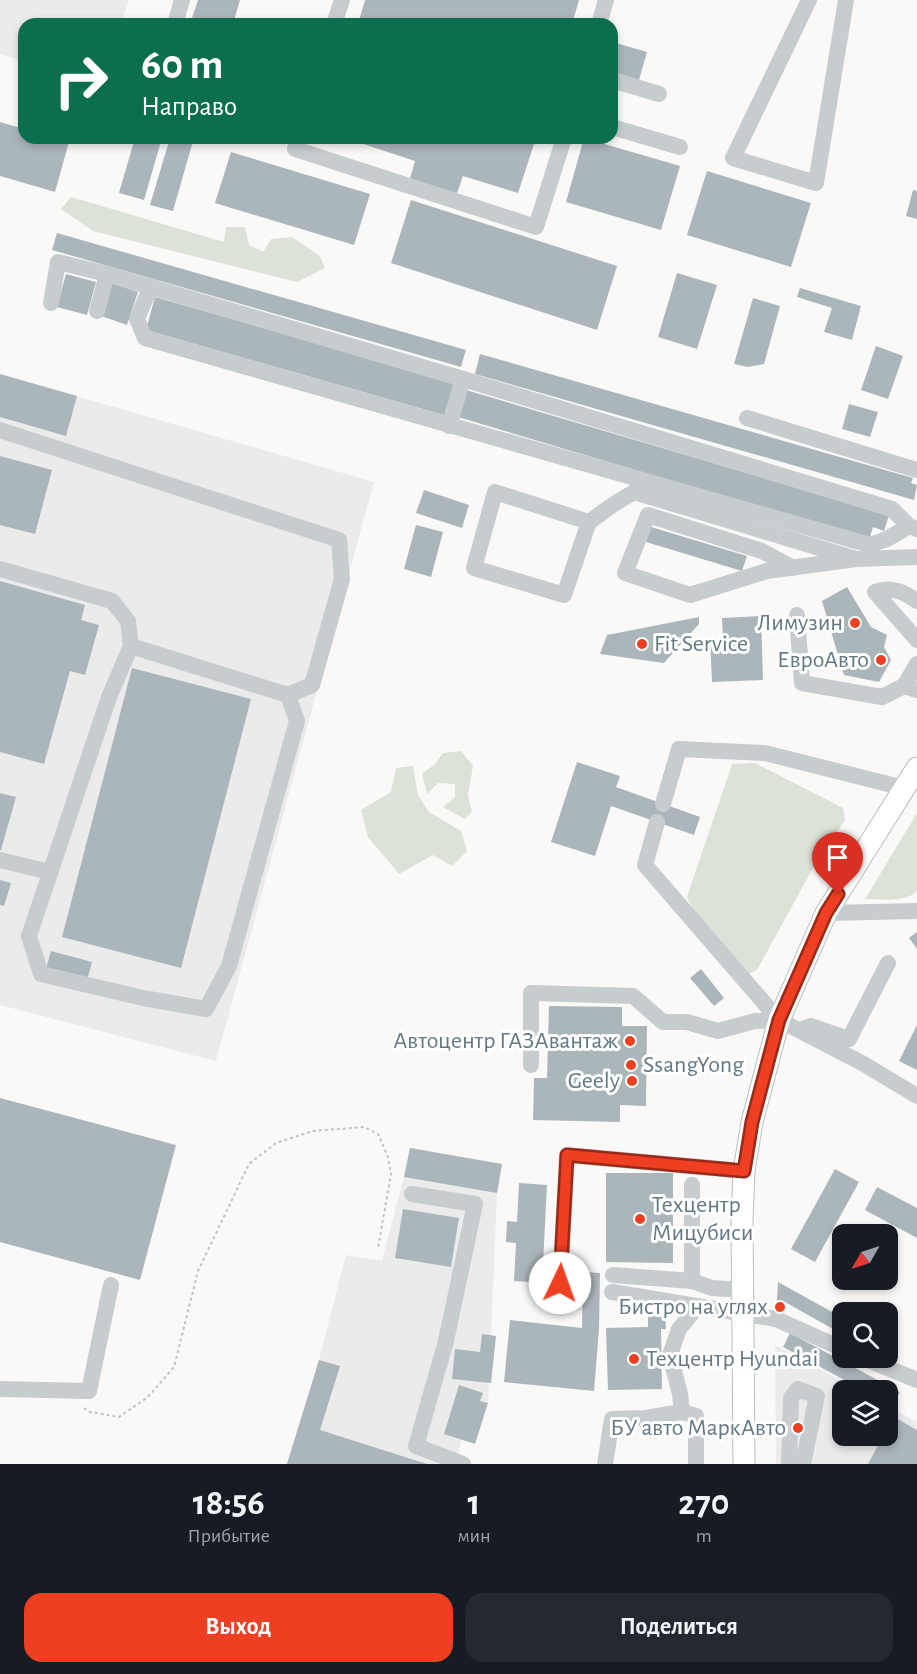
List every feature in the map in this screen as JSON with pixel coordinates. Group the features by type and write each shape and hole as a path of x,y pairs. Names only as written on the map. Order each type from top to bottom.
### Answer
{"main road":[{"path":"744,1464 742,1219 744,1171 752,1122 779,1020 826,913 917,768"}],"lane":[{"path":"177,18 182,0"},
{"path":"336,18 342,0"},
{"path":"601,18 606,0"},
{"path":"809,0 733,158 816,183 846,0"},
{"path":"618,82 659,94"},
{"path":"618,129 680,147"},
{"path":"296,144 295,149 536,227 562,144"},
{"path":"51,303 58,262 106,274 151,286 464,379 892,509 913,528 870,545 145,338 137,319 151,286"},
{"path":"97,311 106,274"},
{"path":"449,426 464,379"},
{"path":"747,418 917,470"},
{"path":"0,429 339,540 342,579 312,685 288,695 131,646"},
{"path":"589,522 495,492 474,568 564,596 589,522 634,492 856,559"},
{"path":"793,568 762,551 648,515 624,573 690,595 766,571 793,568 856,559 917,557"},
{"path":"0,569 112,601 128,621 131,646 109,697 29,936 41,974 143,998 206,1009 229,966 297,721 288,695"},
{"path":"917,602 905,592 884,588 875,592 917,640"},
{"path":"797,615 802,683 882,698 910,688 917,664"},
{"path":"663,804 679,749 765,753 904,788"},
{"path":"657,822 645,865 779,1020 861,1063 917,1096"},
{"path":"0,860 50,872"},
{"path":"826,913 917,911"},
{"path":"799,1031 811,1026 849,1039 888,963"},
{"path":"531,1065 531,993 633,996 663,1022 687,1022 718,1031 754,1021 779,1020"},
{"path":"559,1304 567,1155 744,1171"},
{"path":"692,1185 692,1281"},
{"path":"412,1194 475,1204 446,1341 416,1446 463,1464"},
{"path":"613,1275 692,1281 712,1288 743,1290"},
{"path":"0,1389 89,1391 111,1285"},
{"path":"612,1293 776,1319 832,1344"},
{"path":"682,1412 670,1355 679,1329 697,1307"},
{"path":"888,1368 917,1380"},
{"path":"789,1464 791,1398 798,1389 817,1396 803,1464"},
{"path":"605,1464 612,1419 645,1418 682,1412 696,1416 696,1464"}],"path":[{"path":"82,1406 90,1412 119,1417 148,1397 174,1367 198,1271 249,1164 276,1143 313,1131 364,1127 378,1134 388,1157 391,1174 378,1248"}],"shaded area":[{"path":"0,0 129,0 123,18 18,18 18,59 0,54"},
{"path":"71,197 224,242 226,227 245,227 249,245 263,252 271,239 292,237 320,256 325,268 297,282 93,231 61,209"},
{"path":"0,374 374,482 216,1061 0,1005"},
{"path":"461,751 473,766 468,795 472,812 465,819 443,807 455,797 455,784 438,783 427,794 422,774 435,764 443,753"},
{"path":"755,763 843,808 845,820 813,868 757,970 748,974 698,919 687,897 732,764"},
{"path":"413,766 418,795 429,812 461,831 467,851 452,866 433,855 399,874 368,837 361,810 391,792 396,768"},
{"path":"917,813 917,891 899,899 865,899"},
{"path":"410,1148 502,1164 497,1193 488,1403 462,1440 454,1464 287,1464 319,1360 346,1255 382,1261"},
{"path":"775,1345 840,1380 832,1380 832,1446 898,1446 898,1412 917,1422 917,1464 776,1464"}],"building":[{"path":"198,0 240,0 235,18 192,18"},
{"path":"365,0 579,0 574,18 360,18"},
{"path":"618,44 647,52 639,80 618,74"},
{"path":"0,122 18,127 18,144 68,144 55,192 0,176"},
{"path":"133,144 160,144 144,200 119,193"},
{"path":"168,144 192,144 173,211 150,205"},
{"path":"363,144 534,144 518,193 463,176 456,196 409,182 415,161"},
{"path":"582,144 605,144 680,166 661,230 566,202"},
{"path":"231,152 370,194 354,245 215,203"},
{"path":"707,171 811,203 791,267 687,235"},
{"path":"913,190 917,191 917,219 906,216"},
{"path":"411,200 617,266 597,330 391,263"},
{"path":"57,233 466,350 461,367 52,250"},
{"path":"677,273 717,285 697,349 658,337"},
{"path":"66,274 96,282 87,315 57,307"},
{"path":"112,283 138,292 127,325 101,316"},
{"path":"800,288 861,306 852,340 824,332 832,308 797,297"},
{"path":"155,297 456,383 447,416 146,330"},
{"path":"753,298 780,306 764,364 748,367 734,364"},
{"path":"876,346 903,356 888,399 861,390"},
{"path":"480,354 913,478 911,483 917,485 914,500 475,374"},
{"path":"0,374 77,396 66,436 0,417"},
{"path":"466,390 889,515 884,531 873,527 869,540 458,417"},
{"path":"849,404 878,412 870,437 842,429"},
{"path":"0,456 52,470 35,534 0,525"},
{"path":"424,490 469,505 462,528 416,513"},
{"path":"416,525 443,532 431,577 404,569"},
{"path":"651,527 747,556 742,571 646,542"},
{"path":"0,581 85,605 81,620 99,625 85,675 70,671 44,764 0,752"},
{"path":"847,587 871,627 887,635 884,647 891,660 879,682 844,675 822,601"},
{"path":"761,616 763,680 712,682 710,639 723,638 722,618"},
{"name":"Fit Service","path":"699,617 699,624 664,663 600,654 607,635"},
{"path":"132,668 251,699 181,968 62,937"},
{"path":"577,762 620,776 616,787 700,817 694,835 611,806 595,856 551,842"},
{"path":"0,793 16,797 1,850 0,850"},
{"path":"0,880 11,883 4,906 0,905"},
{"path":"917,932 917,949 909,938"},
{"path":"51,951 92,962 87,980 46,969"},
{"path":"701,969 724,998 714,1006 690,978"},
{"path":"549,1006 622,1007 622,1026 647,1026 646,1106 620,1105 620,1122 533,1120 534,1078 547,1078"},
{"path":"917,1025 917,1070 899,1061"},
{"path":"0,1098 176,1145 140,1280 0,1242"},
{"path":"410,1148 502,1164 497,1193 404,1177"},
{"path":"835,1169 859,1182 836,1224 832,1224 832,1231 815,1262 791,1249"},
{"name":"Техцентр Мицубиси","path":"606,1173 673,1173 673,1263 606,1262"},
{"path":"519,1183 547,1185 542,1283 514,1281 516,1243 506,1242 507,1221 517,1222"},
{"path":"877,1187 917,1208 917,1238 898,1228 898,1224 891,1224 865,1210"},
{"path":"403,1209 459,1218 451,1267 395,1258"},
{"path":"583,1272 600,1273 599,1329 594,1391 504,1382 510,1320 582,1328"},
{"path":"778,1282 832,1312 832,1328 785,1302 784,1316 776,1315"},
{"name":"Техцентр Hyundai","path":"648,1314 665,1314 666,1329 661,1329 662,1389 608,1390 606,1328 648,1327"},
{"path":"790,1333 832,1356 832,1368 855,1368 878,1380 844,1380 783,1347"},
{"path":"482,1334 496,1336 491,1383 452,1379 455,1349 480,1352"},
{"path":"319,1360 340,1366 320,1430 427,1464 287,1464"},
{"path":"459,1385 483,1393 480,1401 488,1403 475,1444 444,1434"},
{"path":"898,1419 917,1430 917,1464 868,1464 878,1446 898,1446"}],"place":[{"name":"Лимузин","path":"855,623"},
{"name":"Fit Service","path":"642,644"},
{"name":"ЕвроАвто","path":"881,660"},
{"name":"Автоцентр ГАЗАвантаж","path":"630,1041"},
{"name":"SsangYong","path":"631,1065"},
{"name":"Geely","path":"632,1081"},
{"name":"Техцентр Мицубиси","path":"640,1219"},
{"name":"Бистро на углях","path":"780,1307"},
{"name":"Техцентр Hyundai","path":"634,1359"},
{"name":"БУ авто МаркАвто","path":"798,1428"}],"route":[{"path":"560,1283 567,1155 744,1171 752,1122 779,1020 826,913 838,894"}]}
